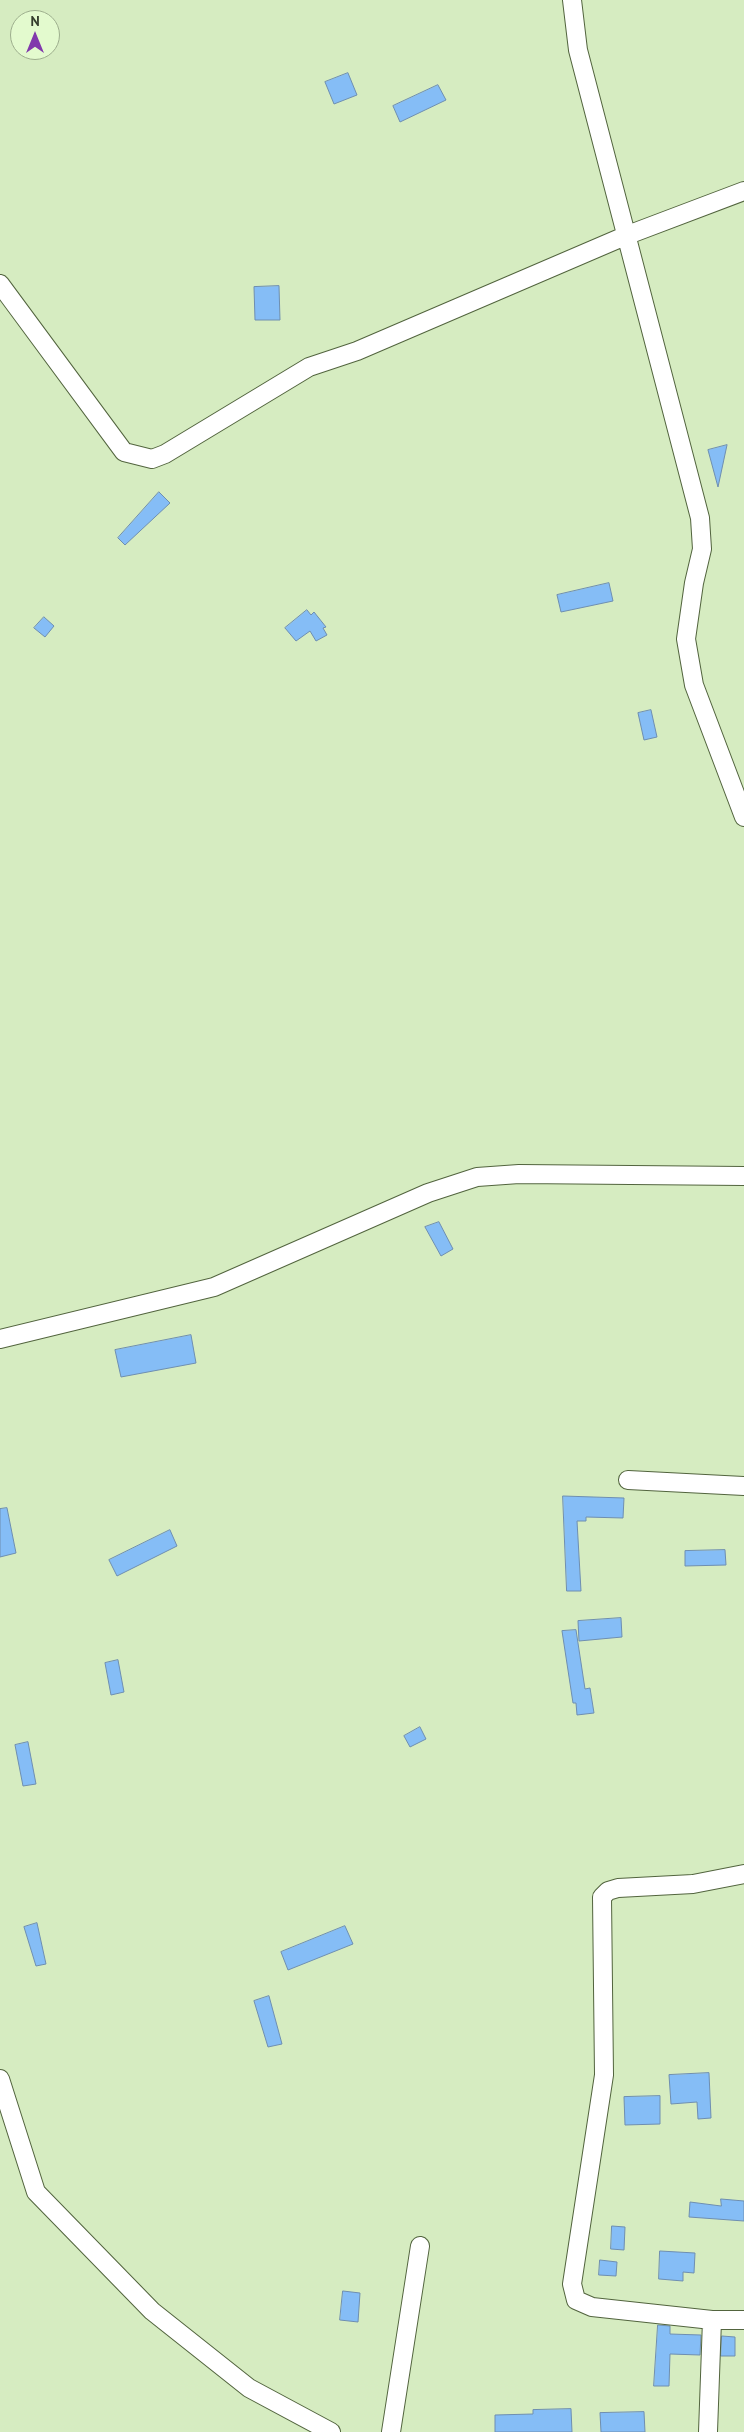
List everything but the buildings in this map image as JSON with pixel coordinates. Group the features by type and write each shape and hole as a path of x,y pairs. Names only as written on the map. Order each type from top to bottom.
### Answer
{"street":[{"path":"572,0 578,50 700,518 702,549 694,583 686,639 694,685 744,817"},
{"path":"0,284 124,452 152,459 189,440 309,367 357,351 625,236 744,191"},
{"path":"0,1339 214,1287 428,1193 477,1177 519,1174 744,1176"},
{"path":"628,1480 744,1486"},
{"path":"744,1874 693,1884 618,1888 608,1891 602,1897 604,2074 572,2284 576,2300 592,2307 712,2320 744,2320"},
{"path":"0,2079 36,2192 152,2311 248,2388 331,2432"},
{"path":"391,2432 420,2246"},
{"path":"708,2432 712,2320"}]}
